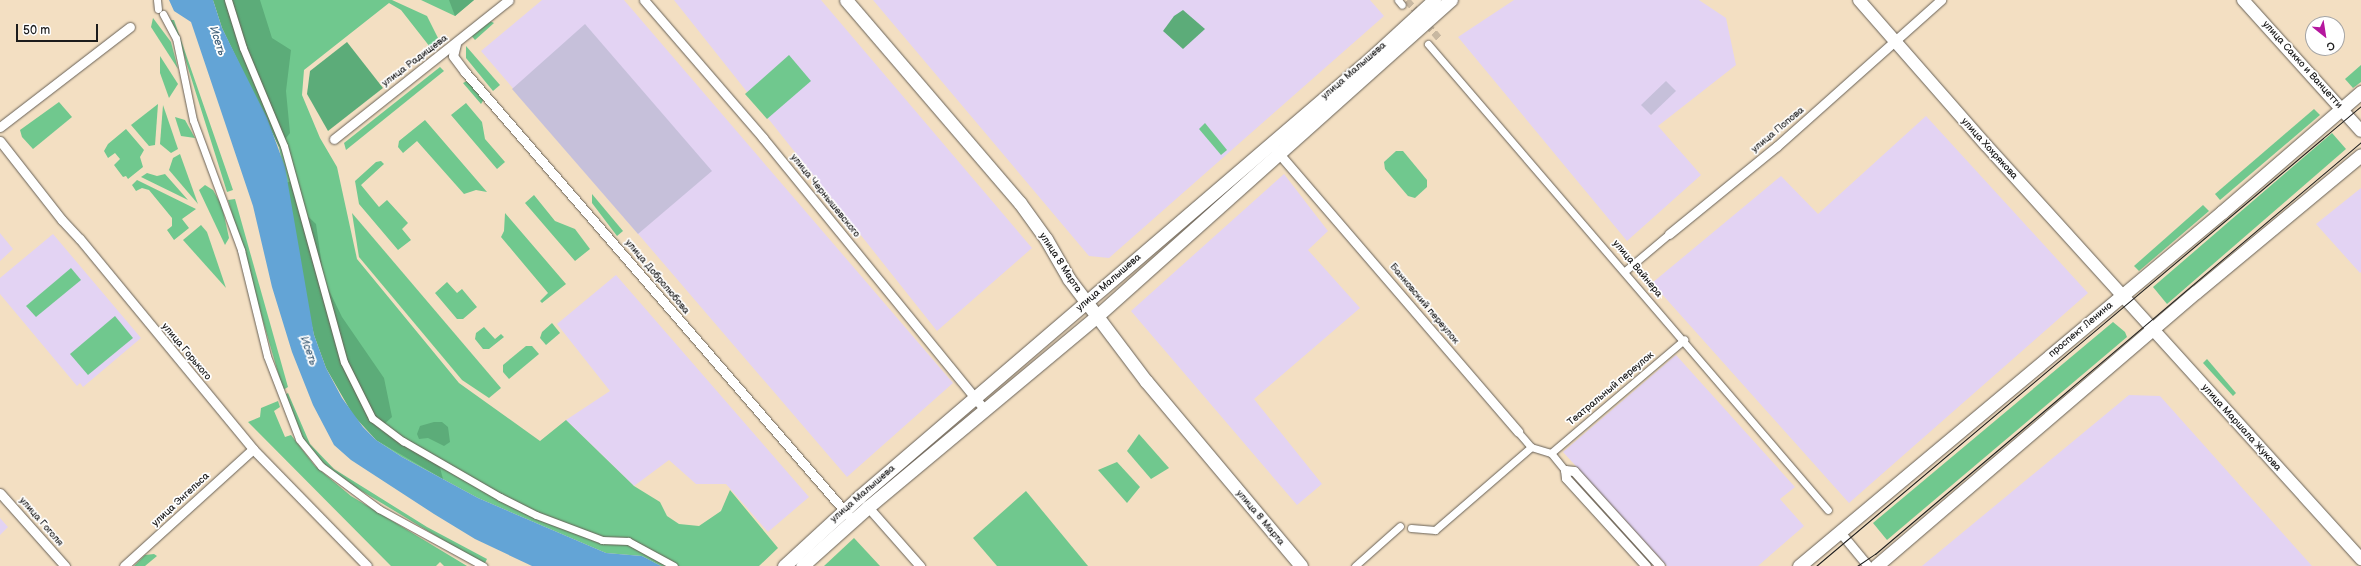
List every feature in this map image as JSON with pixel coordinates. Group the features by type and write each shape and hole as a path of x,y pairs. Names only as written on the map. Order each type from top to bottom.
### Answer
{"main road":[{"name":"улица 8 Марта","path":"846,0 1020,203 1086,302 1146,381 1301,566"},
{"name":"улица Малышева","path":"784,566 844,510 1270,143 1371,58 1434,0"},
{"name":"улица Малышева","path":"802,566 852,520 1097,316 1451,0"},
{"name":"проспект Ленина","path":"1799,566 2122,296 2361,92"},
{"path":"1876,566 2361,155"}],"street":[{"path":"157,0 160,11 176,38 193,120 241,250 267,356 299,439 321,466 379,509 483,566"},
{"path":"228,0 243,48 284,146 344,362 372,418 409,445 536,515 602,540 628,541 674,566"},
{"name":"улица Радищева","path":"334,138 456,44 509,0"},
{"name":"улица Чернышевского","path":"644,0 763,138 984,409"},
{"name":"улица Хохрякова","path":"1859,0 2122,296"},
{"name":"улица Попова","path":"1625,271 1777,146 1941,0"},
{"name":"улица Сакко и Ванцетти","path":"2243,0 2342,108 2361,131"},
{"path":"0,127 130,27"},
{"name":"улица Добролюбова","path":"456,44 453,56 465,72 852,520"},
{"name":"улица Вайнера","path":"1428,44 1625,271 1828,510"},
{"name":"улица Горького","path":"0,142 62,220 80,239 253,449 367,566"},
{"name":"Банковский переулок","path":"1270,143 1531,448"},
{"name":"улица Маршала Жукова","path":"2122,296 2361,559"},
{"name":"Театральный переулок","path":"1551,453 1684,340"},
{"path":"1411,528 1435,530 1531,448 1551,453 1565,470 1566,478 1646,566"},
{"name":"улица Энгельса","path":"124,566 253,449"},
{"path":"1565,470 1574,471 1660,566"},
{"name":"улица Гоголя","path":"0,493 65,566"},
{"path":"868,507 920,566"},
{"path":"1355,566 1400,526"},
{"path":"1840,532 1868,566"}],"shaded area":[{"path":"542,0 624,0 953,383 847,477 481,51"},
{"path":"674,0 821,0 1032,248 937,331"},
{"path":"873,0 1370,0 1384,16 1109,258 1089,256"},
{"path":"1514,0 1699,0 1726,18 1736,65 1658,126 1701,175 1627,241 1458,37"},
{"path":"585,24 712,171 638,234 512,89"},
{"path":"1666,81 1676,91 1651,115 1641,105"},
{"path":"1926,116 2088,293 1849,503 1652,283 1781,176 1818,214"},
{"path":"1284,174 1328,231 1308,250 1360,308 1254,399 1322,484 1297,505 1131,311"},
{"path":"2361,188 2361,272 2360,273 2316,224"},
{"path":"0,233 13,249 0,261"},
{"path":"53,234 141,338 83,387 80,383 77,386 0,294 0,278"},
{"path":"616,275 809,497 768,532 726,484 696,484 669,460 634,486 566,420 610,391 557,324"},
{"path":"1676,355 1795,487 1780,499 1804,526 1758,566 1667,566 1563,452"},
{"path":"2129,395 2160,396 2312,566 1922,566"},
{"path":"0,518 8,527 0,535"}],"green space":[{"path":"213,0 392,0 427,16 438,38 430,47 401,10 389,3 304,70 302,95 320,138 337,167 357,259 459,383 540,441 566,420 634,486 660,502 667,516 679,524 699,526 721,511 730,490 778,548 759,566 661,566 642,556 606,553 478,498 402,457 376,440 297,246 279,147"},
{"path":"213,0 260,0 272,38 291,50 286,91 290,133 279,147 222,28"},
{"path":"421,0 474,0 455,16"},
{"path":"449,0 474,0 455,16"},
{"path":"1183,10 1205,29 1183,49 1163,31 1174,16"},
{"path":"153,18 171,42 178,69 151,27"},
{"path":"486,19 494,23 475,40 469,33"},
{"path":"169,20 174,20 233,190 227,192 178,36"},
{"path":"347,42 383,88 328,131 307,94 310,71"},
{"path":"466,46 500,85 493,91 466,58"},
{"path":"789,55 811,81 767,119 745,94"},
{"path":"160,56 178,84 169,98 160,73"},
{"path":"2361,65 2361,82 2353,88 2345,79"},
{"path":"440,67 444,71 346,150 344,143"},
{"path":"469,80 484,99 481,104 463,83"},
{"path":"59,102 72,117 33,149 22,137 20,130"},
{"path":"466,103 482,122 485,139 505,162 497,169 451,115"},
{"path":"158,104 155,145 149,146 131,125"},
{"path":"163,105 178,149 171,153 160,144"},
{"path":"2314,109 2320,115 2220,200 2215,194"},
{"path":"175,117 185,120 195,138 181,136"},
{"path":"425,120 487,192 476,190 464,194 417,141 403,153 398,147 399,141"},
{"path":"1205,123 1227,150 1221,155 1199,129"},
{"path":"126,129 144,150 140,157 143,167 128,179 126,176 123,177 114,165 120,159 115,153 108,158 104,151 108,144"},
{"path":"2332,133 2346,149 2167,304 2153,287"},
{"path":"1396,151 1403,151 1427,180 1427,187 1415,198 1408,196 1385,169 1384,162"},
{"path":"180,154 198,204 169,170 173,158"},
{"path":"381,161 384,164 361,185 379,207 387,200 408,223 402,229 411,240 398,250 359,204 355,181 376,162"},
{"path":"147,173 157,176 165,174 188,200 141,177"},
{"path":"137,180 196,209 182,219 189,228 174,240 167,230 172,226 172,218 149,190 142,188 136,191 132,185"},
{"path":"291,181 297,206 316,224 324,280 342,317 384,378 392,417 379,429 439,464 443,479 376,440 353,415 326,368 314,335 307,305 286,183"},
{"path":"205,185 213,190 222,206 229,238 225,245 199,190"},
{"path":"592,194 623,231 617,236 592,203"},
{"path":"534,195 555,221 575,229 590,249 575,261 525,203"},
{"path":"235,199 288,387 283,390 228,200"},
{"path":"2203,205 2209,211 2139,271 2134,266"},
{"path":"352,213 501,388 489,398 462,380 359,257"},
{"path":"505,213 566,284 542,303 540,301 548,293 501,237 504,231"},
{"path":"201,225 207,232 226,288 183,240"},
{"path":"71,268 81,280 36,317 26,306"},
{"path":"447,282 457,293 462,289 477,307 463,319 457,319 435,293"},
{"path":"115,316 133,338 88,375 70,354"},
{"path":"2113,322 2125,332 2127,337 1887,540 1873,523"},
{"path":"552,323 560,333 546,345 540,338 542,332"},
{"path":"484,327 495,339 501,334 504,337 489,349 483,349 475,339 476,333"},
{"path":"526,346 532,346 539,354 509,379 503,372 503,365"},
{"path":"2207,359 2236,393 2233,396 2203,363"},
{"path":"288,393 310,444 334,469 427,527 487,559 484,565 322,467 305,444 281,397"},
{"path":"278,401 280,407 274,411 285,437 291,435 315,466 351,496 467,566 444,566 440,562 436,566 391,566 248,422 260,417 261,408"},
{"path":"434,422 442,422 448,427 450,442 444,446 428,438 419,439 417,434 420,426"},
{"path":"1139,434 1169,468 1151,479 1127,451"},
{"path":"1117,462 1140,487 1127,503 1098,470"},
{"path":"1026,491 1088,566 997,566 973,538"},
{"path":"854,538 880,566 824,566"},
{"path":"154,554 157,556 145,566 134,566 145,555"}],"water":[{"name":"Исеть","path":"169,0 213,0 222,28 267,118 285,167 314,335 326,368 342,398 363,427 376,440 402,457 478,498 606,553 642,556 661,566 532,566 475,539 434,514 351,460 334,445 313,405 292,352 272,287 253,206 191,22 174,11"}],"tunnel":[{"path":"1407,0 1440,39"}],"tram line":[{"path":"1816,566 2361,106"},
{"path":"1857,566 1875,554 2361,142"}]}
